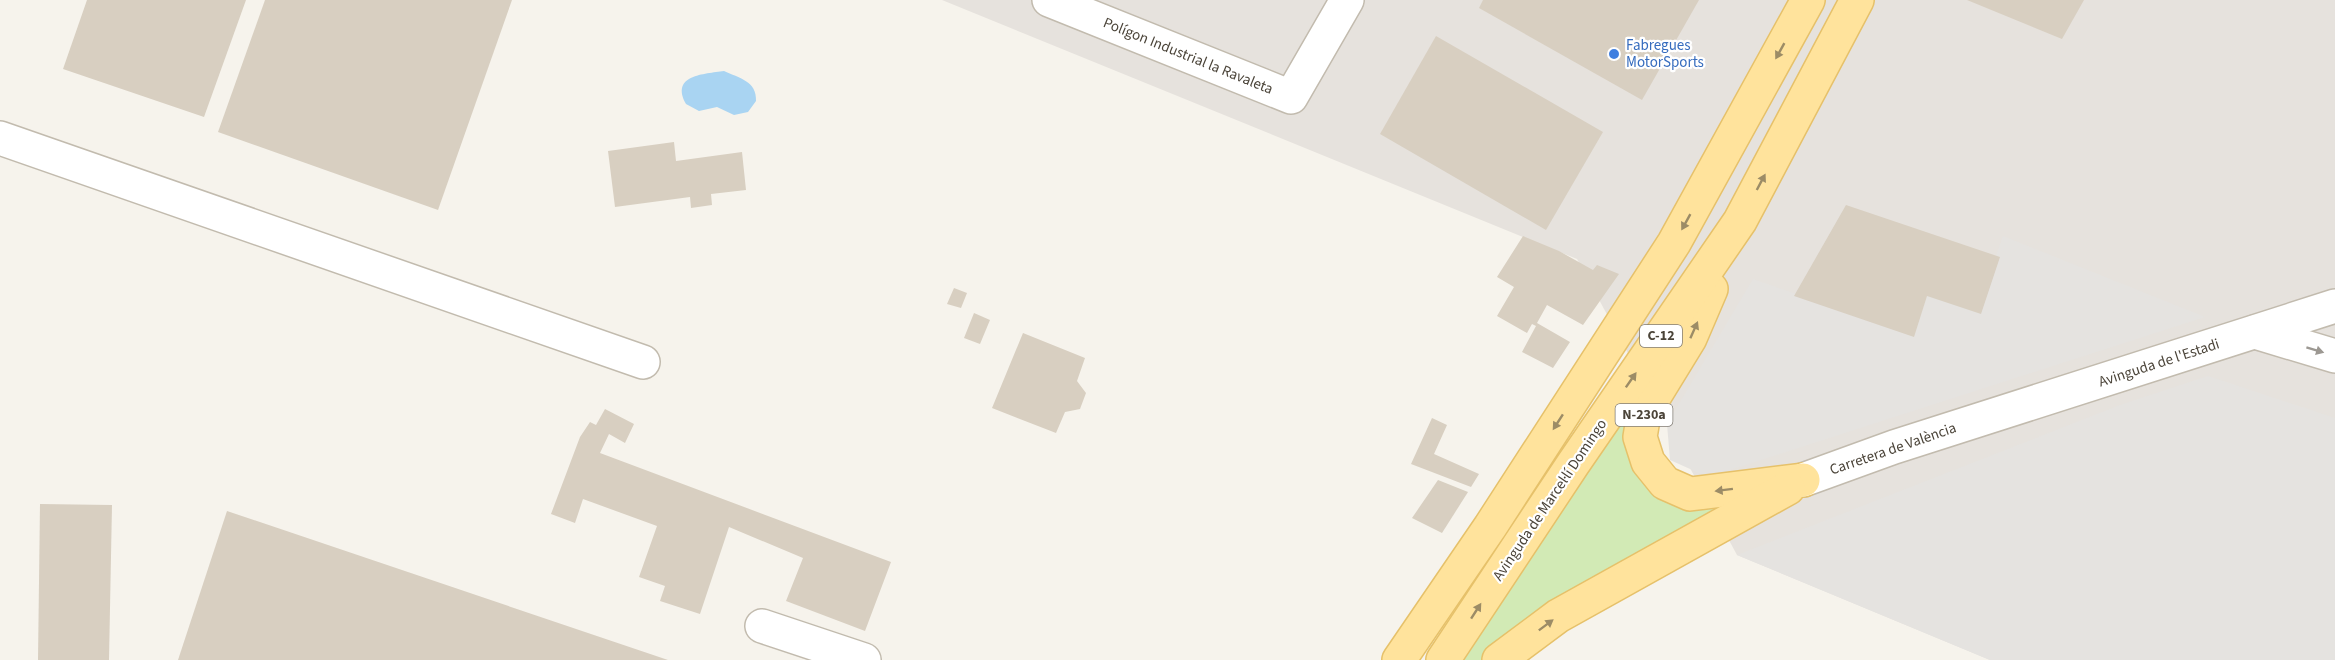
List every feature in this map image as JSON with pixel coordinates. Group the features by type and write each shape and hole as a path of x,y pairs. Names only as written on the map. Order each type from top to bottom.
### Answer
{"main road":[{"name":"C-12","path":"1400,660 1490,528 1674,243 1808,0"},
{"name":"Avinguda de Marcel·lí Domingo","path":"1443,660 1580,454 1740,221 1857,0"},
{"name":"N-230a","path":"1740,221 1690,338 1644,413 1640,437 1648,462 1665,483 1690,494 1803,480"},
{"name":"N-230a","path":"1499,660 1558,616 1803,480"}],"street":[{"name":"Polígon Industrial la Ravaleta","path":"1049,0 1291,97 1347,0"},
{"path":"0,138 643,362"},
{"name":"Avinguda de l'Estadi","path":"1983,420 2335,306"},
{"path":"2255,332 2335,356"},
{"name":"Carretera de València","path":"1803,480 1894,447 1983,420"},
{"path":"762,626 864,660"}],"shaded area":[{"path":"942,0 2335,0 2335,660 1990,660 1737,555 1577,259"},
{"path":"2003,236 2205,317 1708,477 1670,460 1667,424 1753,279 1914,335 1924,291 1977,310"},
{"path":"2208,376 2335,418 2335,660 1990,660 1737,555 2120,405"}],"green space":[{"path":"1628,414 1628,450 1647,488 1687,509 1748,500 1487,660 1460,660"}],"water":[{"path":"724,71 746,81 754,89 756,101 748,112 734,115 717,107 699,111 686,104 682,87 686,82 699,75"}],"building":[{"path":"87,0 246,0 204,117 63,69"},
{"path":"265,0 512,0 438,210 218,132"},
{"name":"Fabregues MotorSports","path":"1483,0 1699,0 1642,100 1479,8"},
{"path":"1967,0 2084,0 2062,39"},
{"path":"1436,36 1603,132 1546,230 1380,134"},
{"path":"674,142 676,161 742,152 746,190 711,194 712,205 691,208 690,197 615,207 608,151"},
{"path":"1846,205 2000,257 1981,314 1927,296 1914,337 1794,296"},
{"path":"1523,236 1559,251 1593,270 1597,265 1619,274 1583,325 1547,305 1537,323 1570,342 1553,368 1522,352 1536,326 1532,324 1527,333 1497,316 1514,287 1497,277"},
{"path":"954,288 967,293 961,308 947,304"},
{"path":"974,313 990,320 980,344 964,338"},
{"path":"1023,333 1085,358 1077,381 1086,393 1080,409 1065,412 1056,433 992,408"},
{"path":"605,409 634,424 625,443 609,434 600,453 891,562 865,631 786,601 803,558 729,527 700,614 660,601 665,586 639,577 657,526 583,499 575,523 551,514 580,437 590,422 596,425"},
{"path":"1432,418 1447,425 1434,454 1479,474 1471,487 1411,464"},
{"path":"1438,480 1468,492 1442,533 1412,518"},
{"path":"40,504 112,505 109,660 38,660"},
{"path":"227,511 668,660 178,660"}],"place":[{"name":"Fabregues MotorSports","path":"1614,54"}]}
